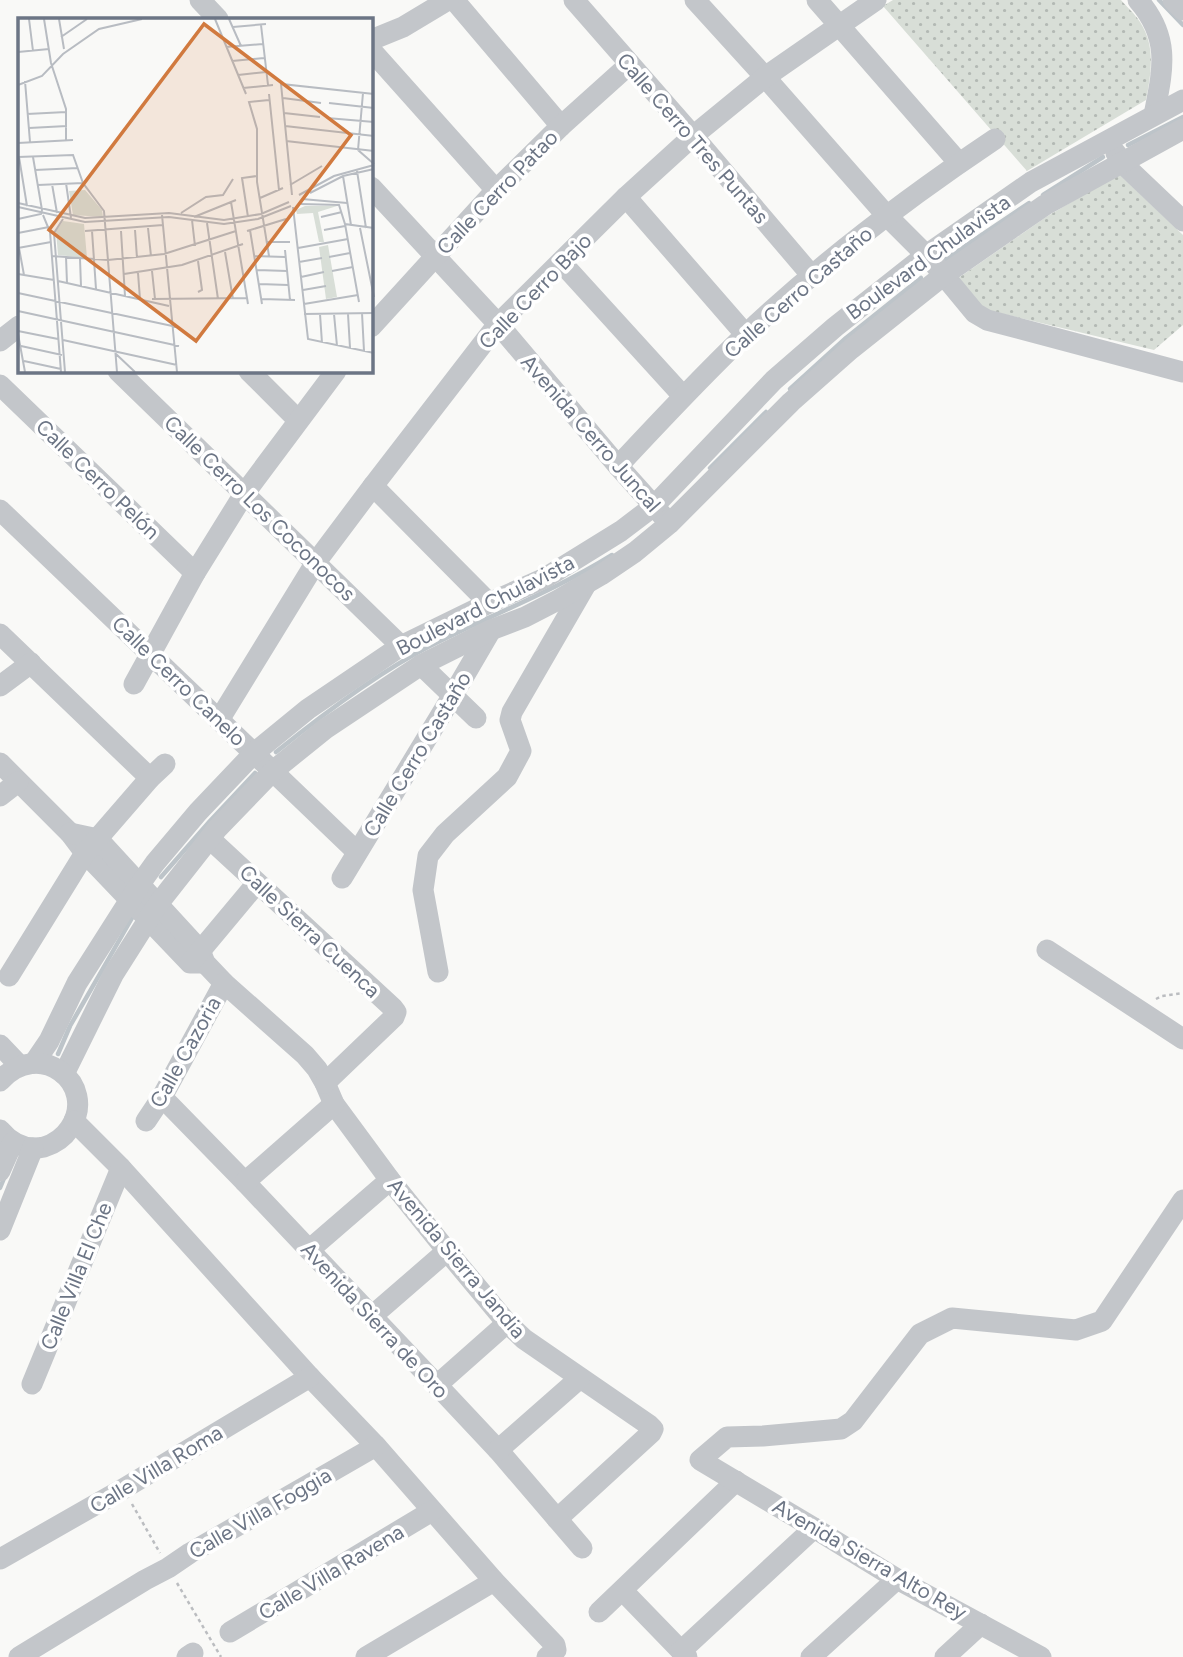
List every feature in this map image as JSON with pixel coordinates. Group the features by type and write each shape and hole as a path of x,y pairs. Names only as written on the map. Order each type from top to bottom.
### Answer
{"street":[{"path":"200,0 217,18"},
{"path":"373,51 403,27 448,0"},
{"path":"454,0 561,126"},
{"name":"Calle Cerro Tres Puntas","path":"574,0 812,276"},
{"path":"695,0 887,216 944,275 975,313 987,320 1183,372"},
{"path":"817,0 959,163"},
{"name":"Calle Cerro Bajo","path":"219,720 316,562 498,324 626,197 693,136 765,77 876,0"},
{"path":"1138,0 1155,23 1160,38 1163,60 1154,115"},
{"path":"1173,0 1183,10"},
{"path":"373,53 496,190"},
{"name":"Calle Cerro Patao","path":"373,325 496,190 630,64"},
{"name":"Boulevard Chulavista","path":"0,1081 8,1072 27,1064 49,1041 77,983 135,891 198,812 254,753 308,709 401,646 545,578 621,531 654,506 774,380 835,327 926,255 1031,182 1183,100"},
{"name":"Boulevard Chulavista","path":"64,1074 113,975 153,912 217,829 274,771 325,729 421,665 491,630 525,617 586,584 635,552 670,524 791,402 850,349 944,275 1045,205 1183,129"},
{"name":"Calle Cerro Castaño","path":"618,466 683,396 812,276 887,216 995,139"},
{"path":"1109,139 1121,162 1183,221"},
{"name":"Avenida Cerro Juncal","path":"373,189 498,324 670,524"},
{"path":"626,197 746,335"},
{"path":"561,262 683,396"},
{"path":"0,341 18,327"},
{"name":"Calle Cerro Los Coconocos","path":"120,373 401,646"},
{"path":"252,373 299,420"},
{"path":"134,684 195,573 244,494 334,373"},
{"name":"Calle Cerro Pelón","path":"0,385 195,573"},
{"path":"373,485 489,603"},
{"name":"Calle Cerro Canelo","path":"0,510 357,852"},
{"path":"438,972 423,890 428,856 445,834 507,777 521,751 510,720 512,712 586,584"},
{"name":"Calle Cerro Castaño","path":"342,878 491,630"},
{"path":"0,634 158,771 91,846 9,976"},
{"path":"0,686 31,663"},
{"path":"421,665 476,718"},
{"path":"0,763 70,833 91,846"},
{"path":"0,796 18,782"},
{"name":"Calle Sierra Cuenca","path":"210,839 396,1012 394,1017 325,1083"},
{"name":"Avenida Sierra Jandia","path":"91,846 199,959 305,1055 325,1083 334,1104 390,1180 507,1323 524,1339 653,1429 557,1519"},
{"path":"199,959 257,883"},
{"path":"1047,950 1183,1039"},
{"name":"Calle Cazoria","path":"146,1121 162,1097 224,983"},
{"path":"0,1045 27,1064 45,1064 64,1074 72,1084 76,1096 74,1121 58,1141 46,1146 10,1140"},
{"name":"Avenida Sierra de Oro","path":"162,1097 498,1450 582,1548"},
{"path":"245,1182 334,1104"},
{"path":"74,1121 121,1168 555,1645 552,1653"},
{"path":"0,1171 10,1140"},
{"path":"0,1230 10,1140"},
{"name":"Calle Villa El Che","path":"32,1384 121,1168"},
{"path":"309,1250 390,1180"},
{"name":"Avenida Sierra Alto Rey","path":"1041,1657 897,1579 700,1460 727,1437 841,1429 853,1421 920,1334 952,1318 1076,1330 1102,1321 1183,1200"},
{"path":"372,1316 447,1251"},
{"path":"437,1385 507,1323"},
{"name":"Calle Villa Roma","path":"0,1559 310,1377"},
{"path":"498,1450 580,1378"},
{"name":"Calle Villa Foggia","path":"19,1657 190,1553 376,1446"},
{"path":"599,1612 736,1481"},
{"name":"Calle Villa Ravena","path":"230,1632 432,1511"},
{"path":"622,1591 684,1654 814,1528"},
{"path":"811,1657 897,1579"},
{"path":"366,1657 494,1581"},
{"path":"945,1657 981,1624"}],"path":[{"path":"1136,1007 1162,996 1183,993"}],"shaded area":[{"path":"893,0 1121,0 1140,22 1148,41 1151,70 1146,100 1027,171 883,6"},
{"path":"1119,174 1183,235 1183,325 1154,350 991,311 980,305 957,279 1046,217"}],"waterway":[{"path":"1159,0 1183,25"},
{"path":"1128,145 1183,117"},
{"path":"1043,195 1103,157"},
{"path":"943,261 1029,203"},
{"path":"790,389 846,338 921,278"},
{"path":"710,468 766,412"},
{"path":"276,752 350,695 410,657 568,580 612,555"},
{"path":"161,877 255,773"},
{"path":"58,1054 70,1026 132,918"},
{"path":"0,1188 5,1176"}]}
